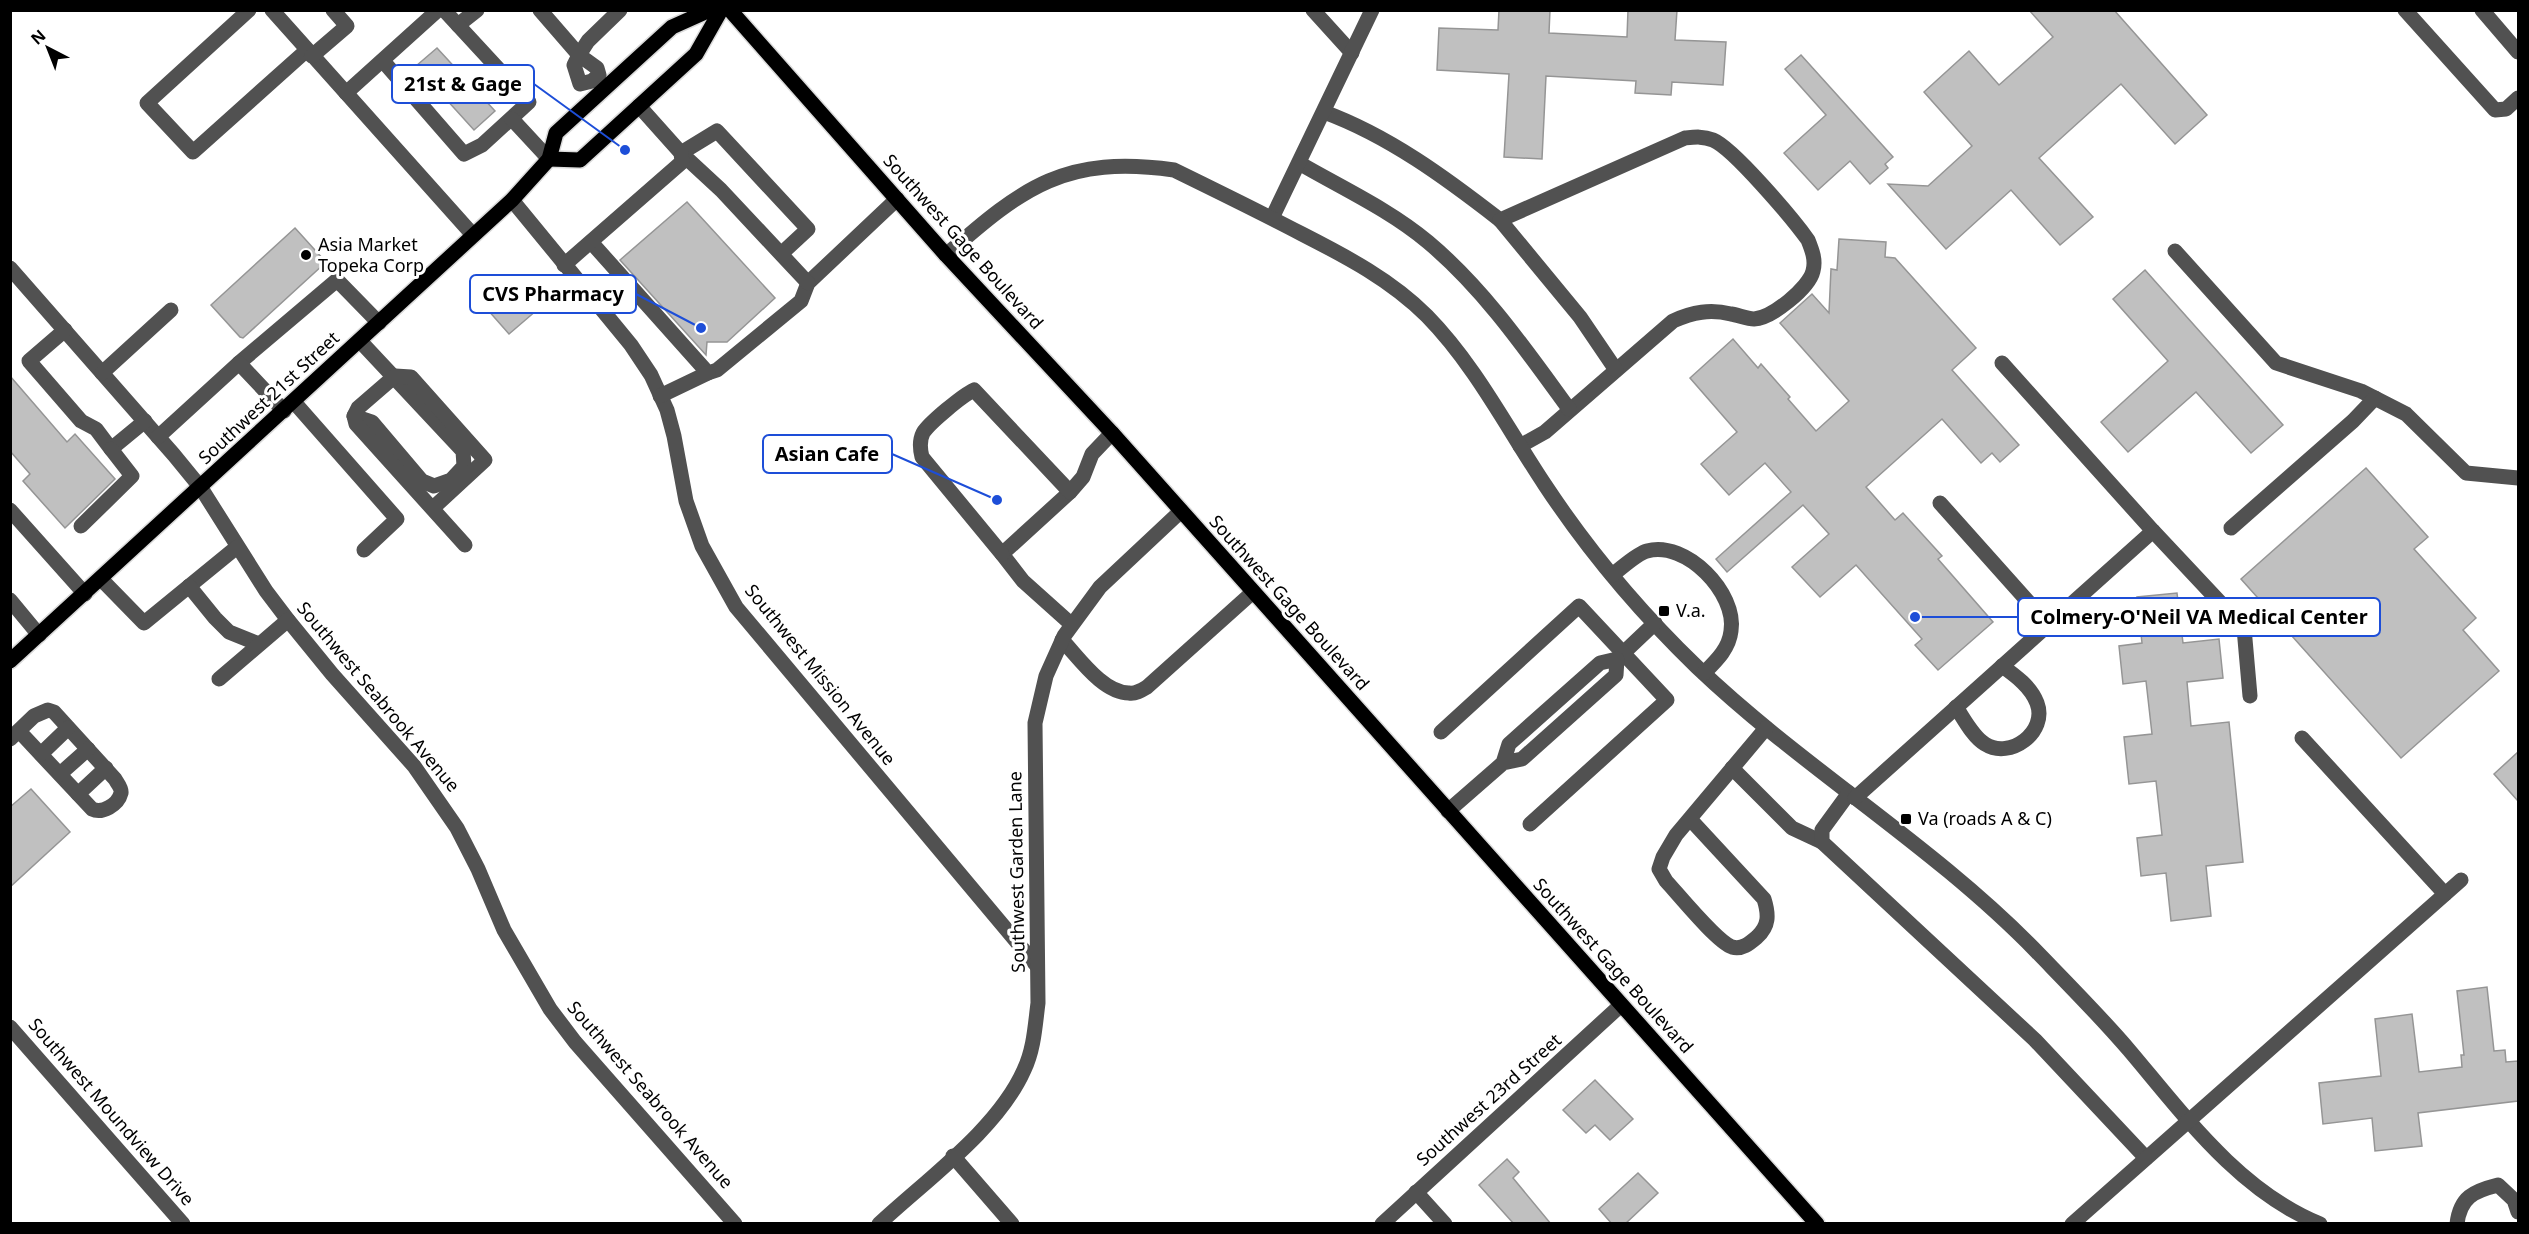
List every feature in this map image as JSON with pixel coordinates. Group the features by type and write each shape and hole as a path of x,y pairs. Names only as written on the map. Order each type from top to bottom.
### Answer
{"main road":[{"name":"Southwest 21st Street","path":"10,661 201,489 512,200 549,159 556,133 591,86 672,27 710,10"},
{"path":"549,159 580,160 696,54 721,10"},
{"name":"Southwest Gage Boulevard","path":"730,10 946,255 1112,433 1817,1224"}],"street":[{"path":"249,10 147,103 193,152 310,53 346,26 333,10"},
{"path":"272,10 473,235"},
{"path":"346,93 438,10"},
{"path":"383,61 464,154 482,145 530,102 444,10"},
{"path":"458,25 477,10"},
{"path":"540,10 579,55 597,68 599,75 591,86"},
{"path":"579,55 588,41 620,10"},
{"path":"1313,10 1352,53"},
{"path":"1272,218 1372,10"},
{"path":"2405,10 2495,110 2506,109 2518,98"},
{"path":"2482,10 2518,52"},
{"path":"639,106 681,153 722,190 808,283"},
{"path":"1324,112 1347,120 1414,157 1500,220 1580,317 1616,370"},
{"path":"512,118 549,159"},
{"path":"681,153 717,131 808,229 781,254"},
{"path":"1500,220 1685,138 1705,137 1714,140 1731,152 1802,231 1814,256 1813,272 1804,288 1769,314 1754,319 1710,310 1673,321 1545,432 1520,446"},
{"path":"564,265 682,162 681,153"},
{"path":"1299,163 1395,219 1426,240 1452,263 1488,302 1569,410"},
{"path":"946,255 988,219 1026,192 1065,175 1107,166 1140,165 1174,170 1358,263 1397,290 1425,314 1466,363 1582,537 1654,624 1704,674 1766,728 1962,883 2032,946 2097,1014 2211,1145 2240,1173 2275,1199 2320,1224"},
{"path":"660,396 717,370 801,301 808,283 897,199"},
{"name":"Southwest Mission Avenue","path":"512,200 631,345 651,375 674,436 680,478 690,512 712,567 736,607 1037,966"},
{"path":"591,242 708,373"},
{"path":"2175,250 2276,363 2361,390 2406,414 2466,473 2518,478"},
{"name":"Southwest Seabrook Avenue","path":"10,268 145,421 201,489 237,547 288,620 332,674 414,766 440,801 478,869 504,930 550,1009 575,1042 735,1224"},
{"path":"158,437 337,280 379,323"},
{"path":"102,373 171,310"},
{"path":"65,330 29,361 81,420 96,429 132,476 81,526"},
{"path":"354,416 372,422 422,481 434,486 451,480 464,466 463,451 360,341"},
{"path":"240,363 289,407 397,519 364,550"},
{"path":"2002,363 2244,628 2250,696"},
{"path":"433,508 485,460 411,377 395,376 358,408 354,416 356,424 465,545"},
{"path":"1070,492 974,390 964,394 923,433 920,443 922,457 1023,581 1071,624"},
{"path":"2230,528 2353,421 2374,398"},
{"path":"111,449 145,421"},
{"path":"1002,554 1070,492 1083,477 1092,454 1112,433"},
{"path":"1940,504 2049,625"},
{"path":"10,510 85,594"},
{"name":"Southwest Garden Lane","path":"879,1224 988,1125 1001,1109 1024,1070 1034,1036 1038,1003 1035,723 1046,676 1071,624 1100,587 1181,511"},
{"path":"1822,842 1822,830 1852,795 1956,707 2154,531"},
{"path":"101,579 144,623 237,547"},
{"path":"1612,575 1647,551 1671,551 1693,560 1712,578 1729,611 1732,630 1725,650 1704,674"},
{"path":"189,586 214,618 230,632 259,644"},
{"path":"1062,640 1110,687 1129,693 1138,692 1147,687 1253,592"},
{"path":"10,600 39,635"},
{"path":"1441,732 1578,606 1620,656 1667,700 1530,824"},
{"path":"219,679 288,620"},
{"path":"1448,811 1503,764 1522,759 1616,675 1620,656 1654,624"},
{"path":"1956,707 1985,744 1996,748 2010,748 2024,742 2033,732 2038,717 2038,705 2029,688 2002,666"},
{"path":"48,710 54,712 106,768 121,790 121,795 105,811 99,812 92,809 41,754 15,735 34,716 48,710"},
{"path":"41,754 68,728"},
{"path":"1690,819 1764,899 1768,913 1765,930 1748,946 1734,948 1722,941 1666,881 1659,869 1663,857 1690,819 1766,728"},
{"path":"2302,738 2445,894"},
{"path":"60,774 88,749"},
{"path":"78,794 106,768"},
{"path":"1732,768 1792,828 1822,842 2036,1040 2146,1158"},
{"path":"2072,1224 2461,880"},
{"name":"Southwest 23rd Street","path":"1382,1224 1622,1005"},
{"name":"Southwest Moundview Drive","path":"10,1027 183,1224"},
{"path":"953,1156 1012,1224"},
{"path":"2457,1224 2463,1202 2476,1191 2498,1185 2514,1200 2518,1212"},
{"path":"1416,1192 1444,1224"}],"building":[{"path":"1499,10 1550,10 1549,33 1627,37 1628,10 1677,10 1675,40 1726,42 1723,85 1672,82 1671,95 1635,93 1636,81 1546,76 1542,159 1504,157 1509,74 1437,70 1439,28 1498,30"},
{"path":"2029,10 2114,10 2207,115 2175,144 2121,84 2039,158 2093,217 2060,245 2011,190 1946,249 1888,184 1928,186 1972,146 1924,92 1969,51 1999,85 2053,37"},
{"path":"437,48 495,111 474,130 416,66"},
{"path":"1801,55 1893,157 1885,164 1888,168 1870,184 1850,161 1818,190 1784,153 1826,115 1785,69"},
{"path":"687,202 775,298 727,342 707,342 706,355 620,260"},
{"path":"295,228 325,263 243,338 240,337 211,305"},
{"path":"1839,239 1886,242 1885,257 1895,258 1976,348 1952,370 2019,445 2000,462 1992,453 1981,463 1942,419 1866,487 1895,520 1903,513 1942,556 1938,559 1993,622 1938,670 1915,645 1922,639 1856,565 1820,597 1792,567 1829,534 1803,505 1727,572 1716,559 1791,492 1765,463 1729,495 1701,464 1737,432 1690,378 1733,339 1758,368 1761,364 1816,431 1849,401 1780,323 1812,294 1829,313 1831,269 1837,270"},
{"path":"2145,270 2283,425 2251,453 2196,392 2128,452 2101,422 2168,361 2113,299"},
{"path":"508,277 537,310 509,334 480,301"},
{"path":"10,376 67,442 75,434 115,479 65,528 23,481 30,474 10,451"},
{"path":"2366,468 2428,537 2414,549 2476,618 2463,630 2499,671 2401,758 2241,579"},
{"path":"2177,593 2183,643 2219,639 2223,678 2187,682 2191,726 2229,722 2243,862 2206,866 2211,916 2171,921 2166,873 2141,876 2137,838 2162,835 2156,781 2129,784 2124,737 2152,734 2146,681 2123,684 2119,646 2142,643 2137,597"},
{"path":"2518,752 2518,801 2494,774"},
{"path":"31,789 70,832 10,887 10,807"},
{"path":"2487,987 2494,1051 2505,1050 2506,1062 2518,1061 2518,1101 2418,1113 2422,1146 2375,1151 2372,1118 2323,1124 2319,1083 2381,1076 2375,1019 2412,1014 2419,1072 2462,1067 2461,1055 2464,1055 2457,991"},
{"path":"1595,1080 1633,1119 1610,1140 1595,1125 1586,1133 1563,1110"},
{"path":"1507,1159 1519,1172 1513,1178 1551,1224 1514,1224 1479,1185"},
{"path":"1638,1173 1658,1193 1625,1224 1612,1224 1599,1209"}],"place":[{"name":"21st & Gage","path":"625,150"},
{"name":"Asia Market Topeka Corp","path":"306,255"},
{"name":"CVS Pharmacy","path":"701,328"},
{"name":"Asian Cafe","path":"997,500"},
{"name":"V.a.","path":"1664,611"},
{"name":"Colmery-O'Neil VA Medical Center","path":"1915,617"},
{"name":"Va (roads A & C)","path":"1906,819"}]}
